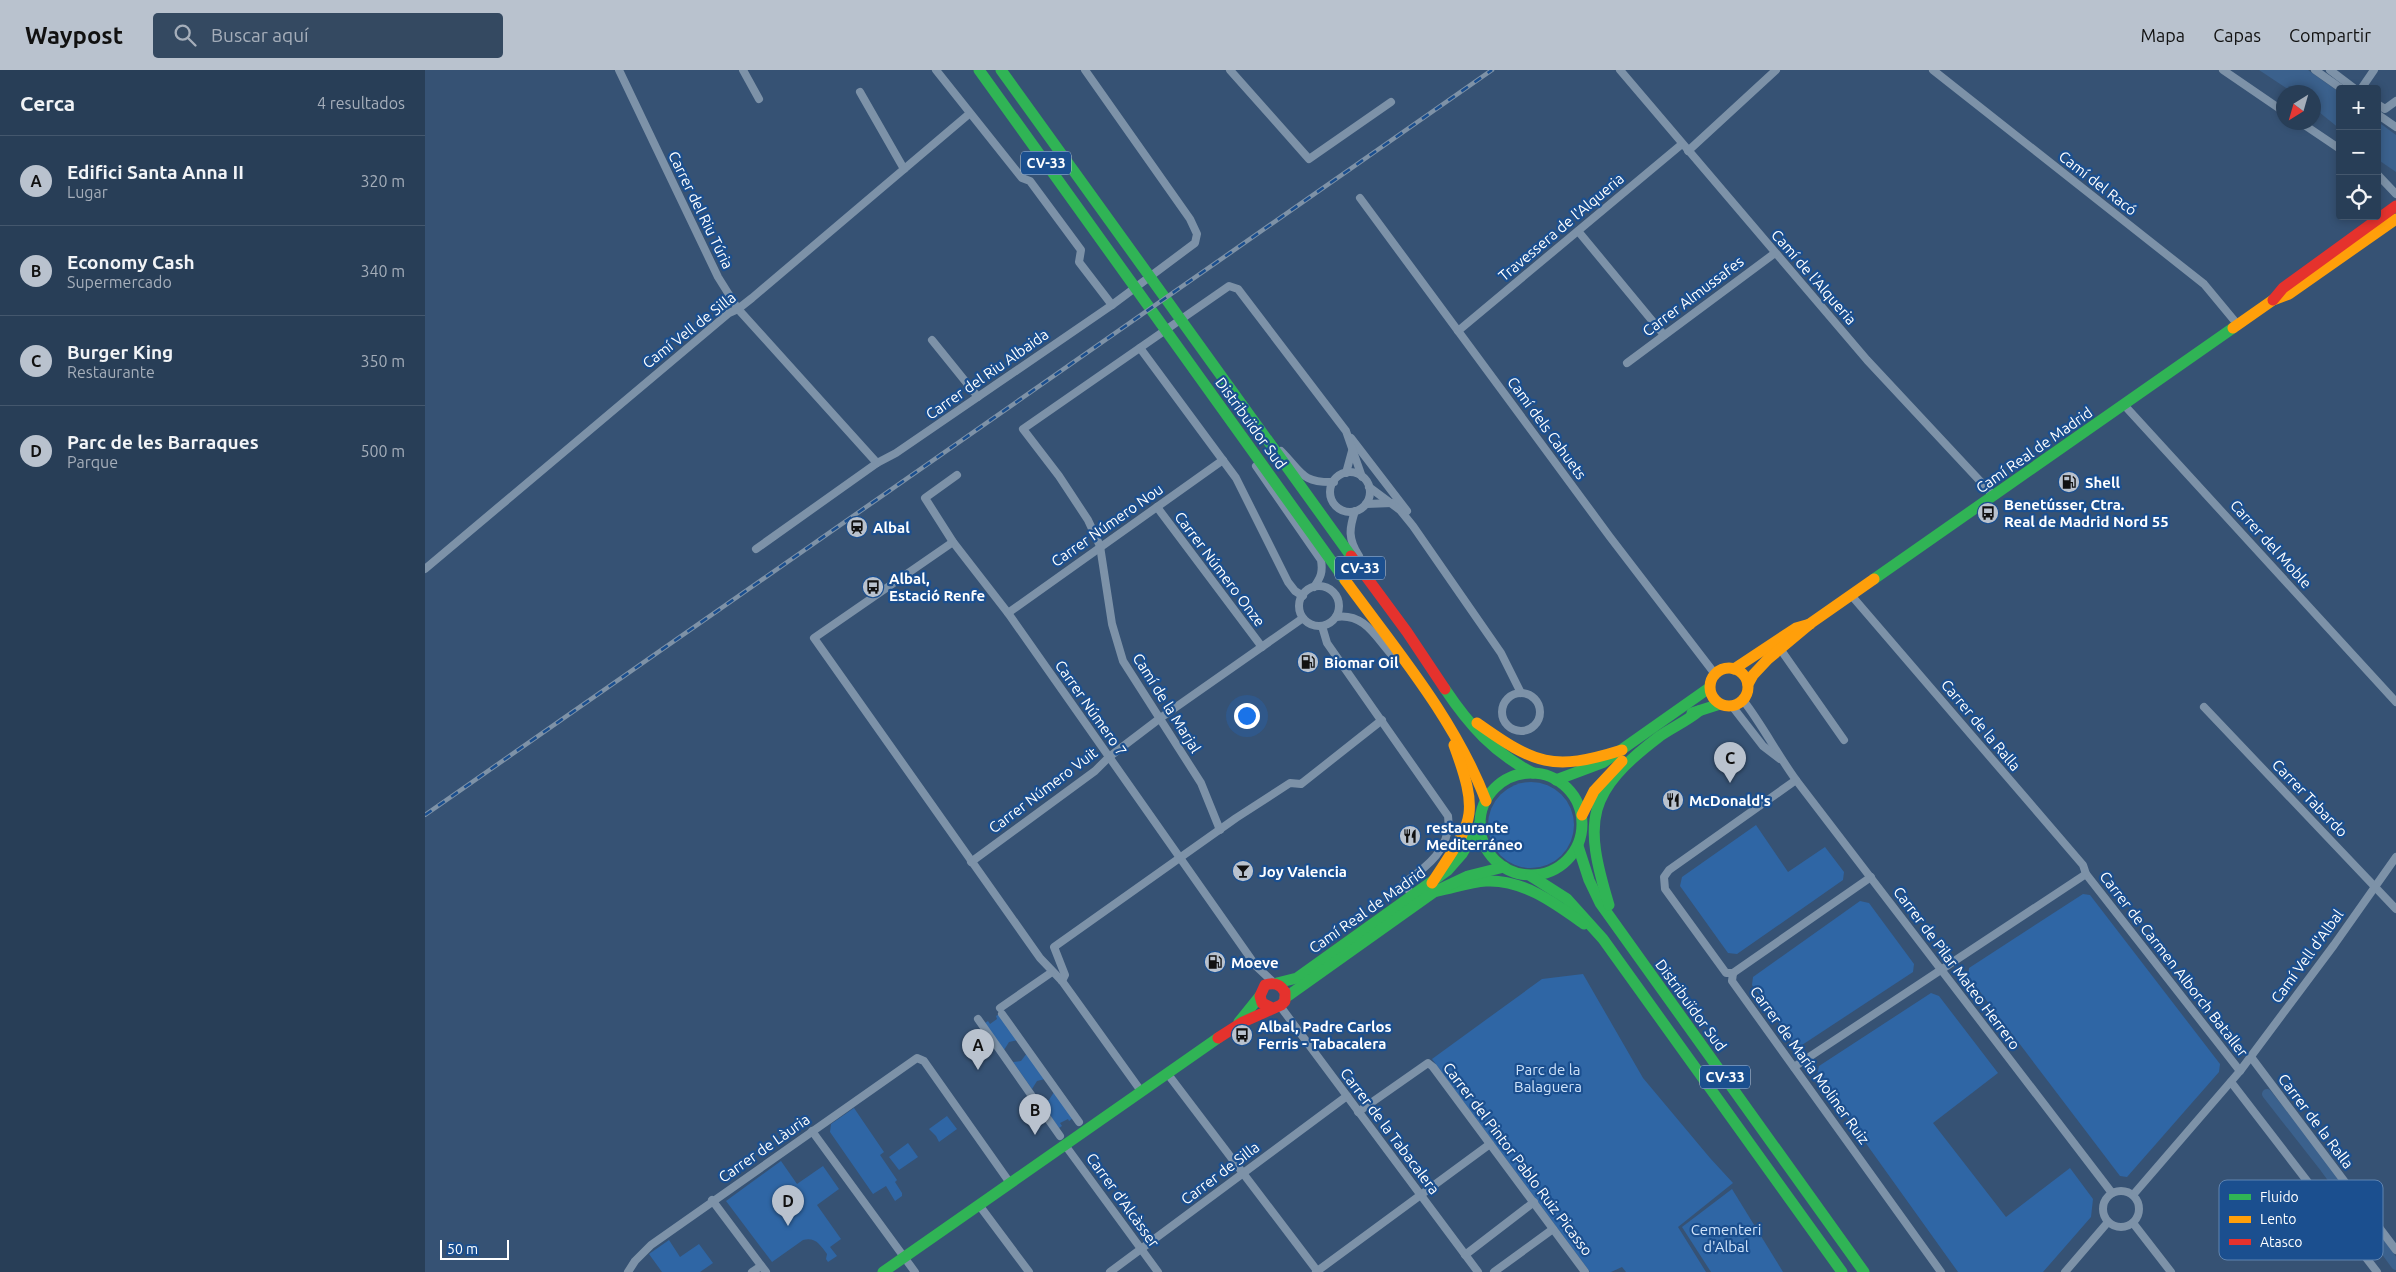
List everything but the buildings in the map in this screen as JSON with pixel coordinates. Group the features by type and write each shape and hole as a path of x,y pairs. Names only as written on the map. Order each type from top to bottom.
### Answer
{"main road":[{"name":"Distribuïdor Sud","path":"979,70 1445,718 1473,767 1485,801"},
{"name":"Distribuïdor Sud","path":"1001,70 1414,641 1475,731 1496,752 1514,765 1533,773"},
{"name":"Camí Real de Madrid","path":"1748,684 1757,667 1781,650 1811,623 2125,406 2273,300 2283,288 2396,206"},
{"name":"Camí Real de Madrid","path":"2273,300 2289,294 2396,219"},
{"name":"Camí Real de Madrid","path":"1734,669 1796,628 1811,623"},
{"path":"1582,815 1594,791 1625,758 1665,727 1687,714 1719,704 1732,706 1743,700 1747,695 1748,684 1743,674 1734,669 1725,668 1715,674 1709,688 1713,699 1719,704"},
{"path":"1556,780 1592,768 1622,750 1709,688"},
{"path":"1458,707 1505,743 1534,760 1548,764 1573,764 1622,750"},
{"path":"1613,922 1595,853 1594,816 1598,804 1617,776 1643,750 1699,711"},
{"path":"1435,887 1462,837 1470,814 1465,780 1445,718"},
{"path":"1503,867 1491,856 1483,840 1480,823 1485,801 1494,789 1505,780 1533,773"},
{"name":"CV-33","path":"1533,773 1556,780 1568,789 1577,801 1582,815 1582,831 1578,846"},
{"name":"Camí Real de Madrid","path":"1235,1026 1279,1004 1435,887 1457,860 1480,823"},
{"name":"Distribuïdor Sud","path":"1578,846 1589,880 1613,922 1864,1272"},
{"path":"1531,876 1546,874 1559,868 1570,858 1578,846"},
{"name":"Camí Real de Madrid","path":"1261,992 1275,983 1297,978 1413,897 1466,875 1503,867"},
{"name":"CV-33","path":"1503,867 1517,874 1531,876 1567,899 1603,938 1842,1272"},
{"path":"1435,887 1483,881 1512,884 1557,906 1603,938"},
{"path":"1261,992 1262,1003 1279,1004 1283,988 1275,983"},
{"path":"883,1272 1010,1183 1062,1140 1141,1091 1235,1026 1261,992"}],"street":[{"name":"Carrer del Riu Túria","path":"619,70 718,277 738,309 877,463"},
{"path":"743,70 759,99"},
{"path":"936,70 969,114 1022,178 1030,181 1081,250 1079,262 1111,305"},
{"name":"Carrer del Riu Albaida","path":"757,549 877,463 896,453 1111,305 1195,243 1197,234 1191,219 1085,70"},
{"path":"1230,70 1309,158 1391,102"},
{"name":"Camí de l'Alqueria","path":"1620,70 1867,360 1994,496"},
{"path":"1688,151 1776,70"},
{"path":"2223,70 2276,106"},
{"path":"2315,70 2336,85"},
{"path":"2331,70 2350,85"},
{"path":"2364,85 2374,70"},
{"name":"Camí del Racó","path":"1936,71 2204,284 2238,325"},
{"path":"859,92 904,169"},
{"path":"2381,106 2385,109 2396,101"},
{"name":"Camí Vell de Silla","path":"425,569 673,359 729,313 738,309 969,114"},
{"path":"2381,117 2396,127"},
{"path":"2312,130 2336,146"},
{"name":"Travessera de l'Alqueria","path":"1458,331 1682,144"},
{"path":"2378,175 2396,194"},
{"name":"Camí dels Cahuets","path":"1360,198 1610,537 1715,674"},
{"name":"Camí Real de Madrid","path":"2371,237 2376,226 2396,212"},
{"path":"1578,231 1664,334"},
{"name":"Carrer Almussafes","path":"1627,363 1775,253"},
{"path":"1303,596 1295,591 1288,582 1236,478 1140,348 1224,289 1229,286 1239,289 1408,513 1413,526"},
{"path":"932,340 978,397"},
{"name":"Camí de la Marjal","path":"1140,348 1023,429 1063,482 1088,520 1100,546 1112,624 1123,661 1201,783 1220,830"},
{"name":"Carrer del Moble","path":"2125,406 2396,702"},
{"path":"1251,418 1309,480 1334,482 1346,473 1354,473 1362,477"},
{"path":"1345,431 1362,477 1369,487 1400,510 1413,526 1501,653 1521,693 1532,697 1537,702 1540,713 1537,722 1531,728 1520,731 1506,724 1502,708 1507,698 1521,693"},
{"path":"1245,441 1255,465 1321,560 1323,569 1321,576 1315,587 1303,596 1300,606 1303,618 1311,624 1322,626 1333,621 1339,604 1333,592 1321,587 1315,587"},
{"path":"1346,473 1352,451"},
{"name":"Carrer Número Nou","path":"1008,613 1223,460"},
{"name":"Carrer Número 7","path":"957,475 925,498 953,542 1008,613 1256,966 1275,983"},
{"path":"1334,482 1331,493 1334,504 1343,511 1355,511 1366,504 1369,498 1369,487"},
{"path":"1366,504 1392,504"},
{"name":"Carrer Número Onze","path":"1157,507 1262,647"},
{"path":"1355,511 1349,532 1354,548 1409,628 1414,641"},
{"path":"953,542 815,638 971,862 1052,972 1062,981 1141,1091"},
{"name":"Carrer de la Ralla","path":"1851,595 2083,865 2087,874"},
{"path":"1336,616 1351,617 1363,622 1391,653 1406,664"},
{"name":"Carrer Número Vuit","path":"971,862 1095,771 1109,757 1159,719 1303,618"},
{"path":"1322,626 1327,642 1448,816 1449,825 1442,846 1431,864 1404,883 1413,897"},
{"path":"1781,650 1844,740"},
{"name":"Carrer de Pilar Mateo Herrero","path":"1743,700 1771,739 1781,760 2112,1193"},
{"name":"Carrer de Pilar Mateo Herrero","path":"1732,706 1763,746 1781,760"},
{"name":"Carrer Tabardo","path":"2204,707 2396,909"},
{"path":"1062,981 1065,975 1054,947 1290,783 1301,784 1382,720"},
{"name":"Carrer de María Moliner Ruiz","path":"1796,780 1669,870 1664,877 1665,889 1726,974 1733,974 1733,981 1941,1272"},
{"name":"Camí Vell d'Albal","path":"2133,1195 2251,1057 2396,857"},
{"path":"1794,1067 2087,874"},
{"name":"Carrer de Carmen Alborch Bataller","path":"2087,874 2240,1071"},
{"path":"1733,974 1871,877"},
{"name":"Carrer Número 7","path":"1256,966 1261,992"},
{"path":"1052,972 1001,1011 1079,1122"},
{"name":"Carrer de la Tabacalera","path":"1279,1004 1478,1272"},
{"name":"Carrer d'Alcàsser","path":"978,1020 1158,1272"},
{"name":"Carrer de la Ralla","path":"2251,1057 2343,1180"},
{"name":"Carrer de Làuria","path":"628,1272 635,1260 651,1245 712,1200 914,1059 919,1058 923,1060 1010,1183"},
{"name":"Carrer del Pintor Pablo Ruiz Picasso","path":"1358,1112 1428,1063 1433,1067 1585,1272"},
{"path":"1167,1073 1317,1272 1490,1144"},
{"path":"2231,1082 2306,1180"},
{"name":"Carrer de Silla","path":"1110,1272 1347,1096"},
{"path":"812,1131 915,1272"},
{"path":"2123,1190 2133,1195 2139,1209 2133,1223 2123,1227 2109,1222 2105,1218 2104,1201 2112,1193 2123,1190"},
{"path":"712,1200 763,1269 752,1272"},
{"path":"1465,1255 1534,1202"},
{"path":"979,1205 1029,1272"},
{"path":"2065,1272 2109,1222"},
{"path":"2133,1223 2171,1272"},
{"path":"1494,1272 1553,1229"},
{"name":"Carrer de la Ralla","path":"2383,1233 2396,1250"},
{"path":"2368,1260 2377,1272"}],"green space":[{"path":"1523,782 1539,782 1548,785 1562,794 1571,808 1574,825 1571,842 1562,856 1548,865 1539,868 1523,868 1507,861 1495,849 1488,833 1488,817 1495,801 1507,789"},
{"path":"1756,825 1788,872 1825,847 1844,872 1843,880 1737,954 1728,953 1680,886 1682,877"},
{"path":"2083,894 2090,895 2220,1064 2219,1072 2127,1177 2120,1176 1968,976 1969,968"},
{"path":"1860,901 1869,903 1914,964 1913,972 1802,1045 1793,1043 1752,985 1753,977"},
{"name":"Parc de la Balaguera","path":"1583,974 1643,1078 1733,1183 1678,1227 1706,1272 1626,1272 1622,1267 1611,1272 1590,1272 1432,1059 1542,979"},
{"path":"1931,993 1939,996 1998,1073 1933,1123 2006,1217 2070,1168 2093,1199 2091,1217 2043,1272 1958,1272 1817,1075 1819,1066"},
{"path":"999,1014 1018,1040 1009,1042 1004,1050 985,1023 988,1021 990,1024 997,1019 996,1016"},
{"path":"1027,1053 1045,1079 1037,1081 1032,1089 1013,1062 1021,1061"},
{"path":"1054,1092 1073,1118 1060,1123 1062,1126 1059,1128 1041,1102 1049,1100"},
{"path":"854,1108 884,1152 880,1155 897,1180 895,1182 902,1196 895,1201 886,1186 873,1194 830,1132 831,1124"},
{"path":"947,1116 957,1129 939,1142 929,1129"},
{"path":"908,1143 918,1157 899,1170 889,1157"},
{"path":"781,1161 797,1184 823,1166 839,1189 817,1205 841,1239 830,1247 837,1256 828,1262 826,1259 827,1254 820,1245 807,1239 772,1262 726,1201"},
{"name":"Cementeri d'Albal","path":"1732,1189 1783,1272 1711,1272 1682,1227"},
{"path":"669,1240 680,1257 699,1244 713,1263 700,1272 662,1272 649,1254"}],"shaded area":[{"path":"2259,70 2308,70 2336,90 2336,126 2321,114 2321,85 2282,85"},
{"path":"2381,124 2396,135 2396,172 2381,162"}],"waterway":[{"path":"2267,1094 2334,1180"},
{"path":"2383,1247 2396,1265"}],"railway":[{"path":"425,815 1492,70"}],"traffic: fast":[{"path":"979,70 1345,580"},
{"path":"1001,70 1351,556"},
{"path":"1874,579 2233,328"},
{"path":"1556,780 1604,762 1709,688"},
{"path":"1445,689 1483,737 1506,756 1533,773"},
{"path":"1692,713 1720,704"},
{"path":"1609,905 1596,851 1594,829 1597,810 1604,792 1617,774 1635,756 1660,736 1699,711"},
{"path":"1531,773 1550,777 1567,788 1578,805 1582,824 1578,843 1567,860 1550,871 1531,875 1512,871 1495,860 1484,843 1480,824 1484,805 1495,788 1512,777 1531,773"},
{"path":"1277,983 1297,978 1448,870 1462,854 1480,823"},
{"path":"1578,846 1589,880 1600,903 1864,1272"},
{"path":"1285,998 1434,892 1468,876 1504,867"},
{"path":"1531,876 1567,899 1603,939 1842,1272"},
{"path":"1437,891 1486,881 1500,881 1526,888 1538,894 1584,924"},
{"path":"1239,1022 1260,996"},
{"path":"883,1272 1218,1038"}],"traffic: slow":[{"path":"2233,328 2273,300 2289,294 2396,219"},
{"path":"1748,684 1753,675 1768,659 1811,623 1874,579"},
{"path":"1345,580 1404,659 1441,713 1473,771 1486,801"},
{"path":"1734,669 1796,628 1810,624"},
{"path":"1729,668 1743,673 1748,687 1743,701 1729,706 1715,701 1710,687 1715,673 1729,668"},
{"path":"1477,723 1514,748 1545,760 1561,762 1578,761 1622,750"},
{"path":"1432,883 1464,832 1468,818 1468,789 1454,745"},
{"path":"1582,815 1594,791 1622,761"}],"traffic: jam":[{"path":"2273,300 2283,288 2396,206"},
{"path":"1351,556 1407,632 1445,689"},
{"path":"1218,1038 1243,1022 1281,1005 1285,1001 1285,992 1277,984 1265,985 1260,996 1262,1003 1272,1008"}],"place":[{"name":"Shell","path":"2069,482"},
{"name":"Benetússer, Ctra. Real de Madrid Nord 55","path":"1988,513"},
{"name":"Albal","path":"857,527"},
{"name":"Albal, Estació Renfe","path":"873,587"},
{"name":"Biomar Oil","path":"1308,662"},
{"name":"Burger King","path":"1730,783"},
{"name":"McDonald's","path":"1673,800"},
{"name":"restaurante Mediterráneo","path":"1410,836"},
{"name":"Joy Valencia","path":"1243,871"},
{"name":"Moeve","path":"1215,962"},
{"name":"Albal, Padre Carlos Ferris - Tabacalera","path":"1242,1035"},
{"name":"Edifici Santa Anna II","path":"978,1070"},
{"name":"Economy Cash","path":"1035,1135"},
{"name":"Parc de les Barraques","path":"788,1226"}]}
